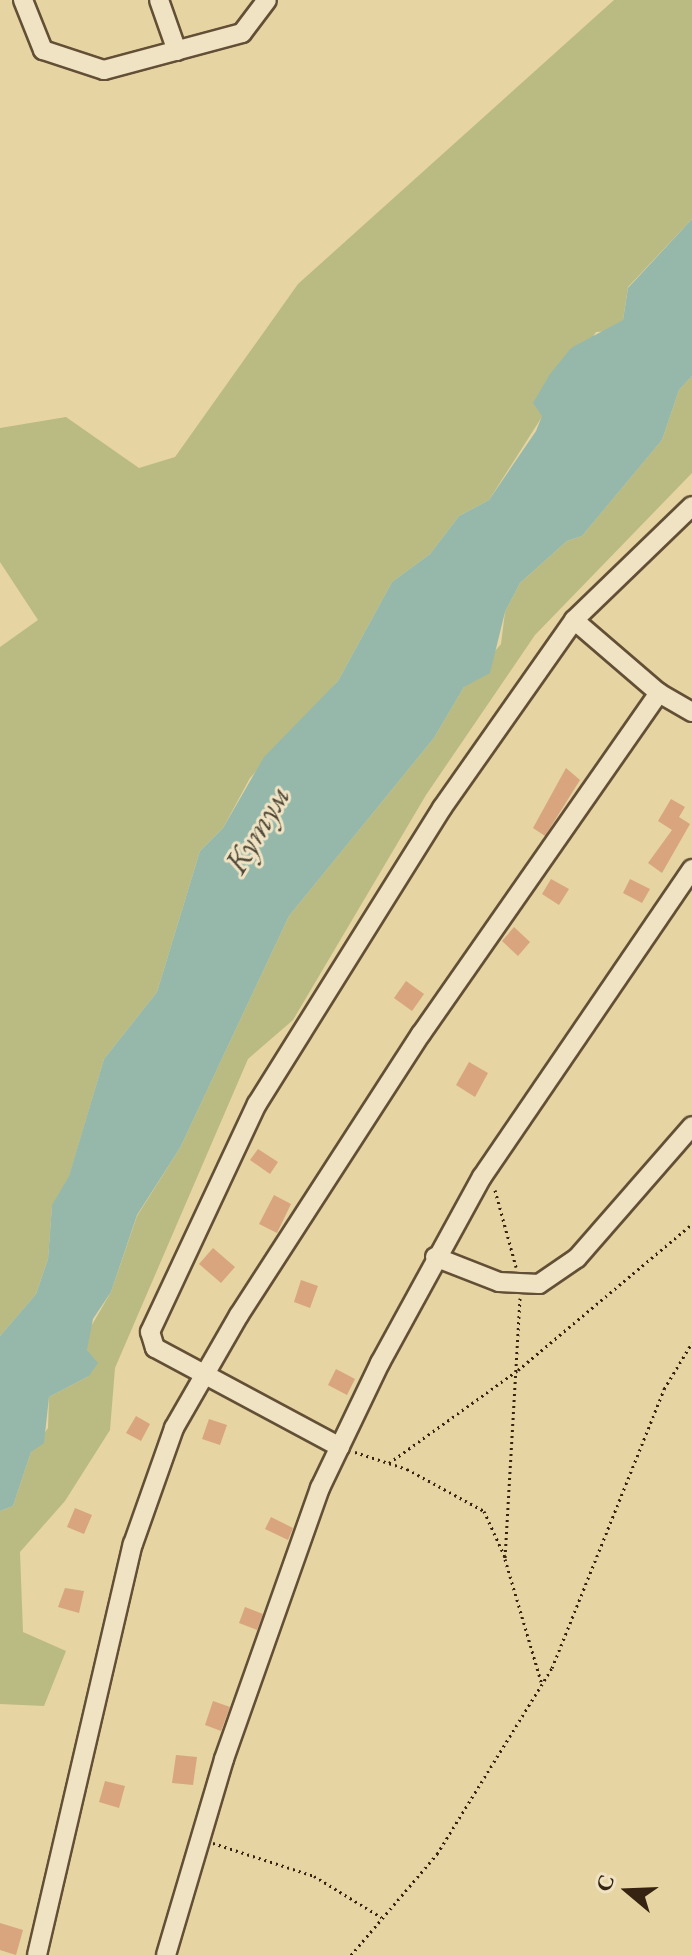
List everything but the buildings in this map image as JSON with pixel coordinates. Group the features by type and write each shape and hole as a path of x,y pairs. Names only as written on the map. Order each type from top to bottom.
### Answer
{"street":[{"path":"23,0 43,50 104,70 242,33 267,0"},
{"path":"159,0 177,51"},
{"path":"340,1447 155,1348 150,1332 257,1104 442,808 574,620 692,506"},
{"path":"574,620 659,693 692,712"},
{"path":"37,1955 133,1544 174,1428 239,1315 421,1034 659,693"},
{"path":"166,1955 198,1838 320,1488 435,1257 482,1177 692,869"},
{"path":"435,1257 521,1287 539,1284 577,1258 692,1126"}],"path":[{"path":"482,1177 499,1199 521,1287 505,1559 542,1685"},
{"path":"389,1463 518,1370 692,1224"},
{"path":"351,1955 437,1854 542,1685 664,1389 692,1343"},
{"path":"340,1447 389,1463 484,1511 511,1572"},
{"path":"198,1838 314,1876 381,1917"}],"green space":[{"path":"614,0 692,0 692,219 628,287 623,320 613,331 596,332 489,500 459,516 430,554 392,582 338,681 250,778 223,828 200,851 157,992 104,1059 69,1177 52,1206 48,1259 36,1294 0,1336 0,647 38,620 0,562 0,428 66,417 139,468 175,457 298,284"},
{"path":"692,376 692,473 535,635 426,795 293,1020 248,1059 115,1368 110,1430 65,1501 20,1552 23,1632 66,1651 44,1706 0,1704 0,1511 13,1506 31,1452 48,1428 49,1397 89,1376 86,1335 111,1292 137,1216 180,1148 289,916 434,738 464,687 501,644 505,612 520,583 567,541 582,536 662,440 679,390"}],"water":[{"name":"Кутум","path":"692,219 692,376 679,390 662,440 582,536 567,541 520,583 505,612 490,673 464,687 434,738 289,916 180,1148 137,1215 111,1292 93,1319 87,1350 98,1363 89,1376 49,1397 44,1443 31,1452 13,1506 0,1511 0,1336 36,1294 48,1259 52,1205 69,1176 104,1059 157,992 200,851 223,828 264,757 338,681 392,582 430,554 459,516 489,500 536,431 542,416 533,403 550,374 571,348 623,320 628,288"}]}
